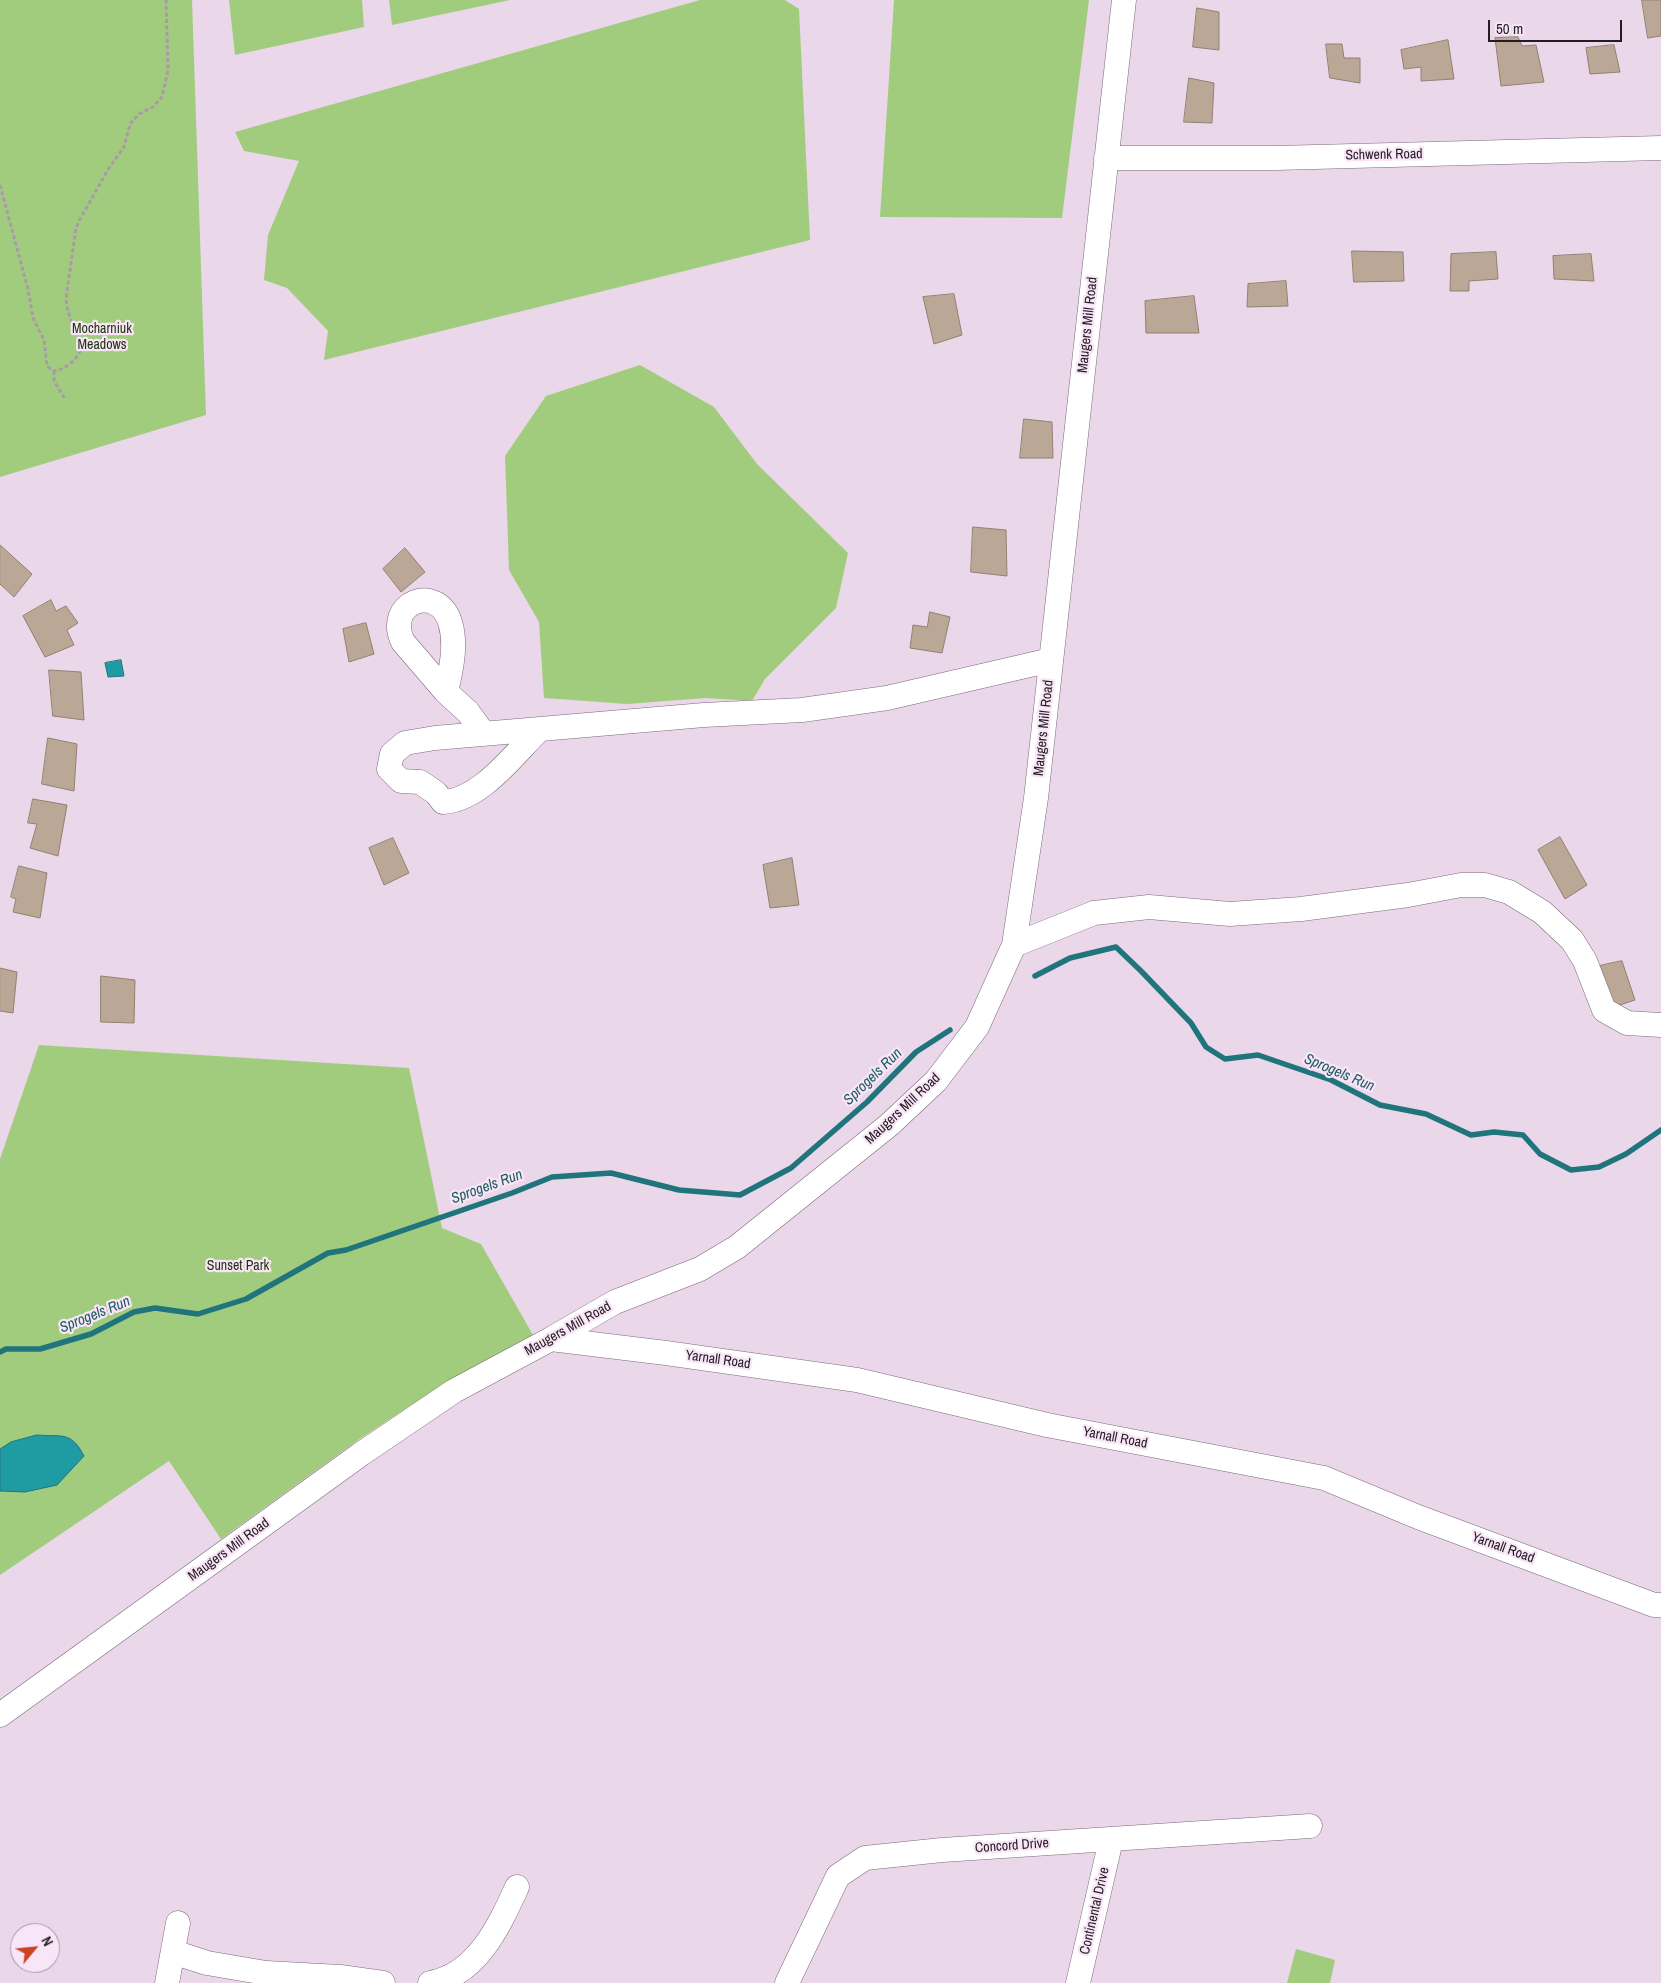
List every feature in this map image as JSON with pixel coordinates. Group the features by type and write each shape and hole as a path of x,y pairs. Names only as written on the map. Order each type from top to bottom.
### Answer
{"street":[{"name":"Maugers Mill Road","path":"0,1715 361,1454 454,1391 551,1340 615,1302 700,1269 737,1247 889,1125 936,1081 977,1027 1014,945 1036,798 1124,0"},
{"name":"Schwenk Road","path":"1106,158 1276,158 1661,148"},
{"path":"540,729 520,748 498,774 457,801 443,802 436,793 420,782 401,781 389,769 392,754 405,743 435,738 484,734 540,729 704,715 802,710 887,698 1051,660"},
{"path":"446,692 468,712 484,734"},
{"path":"1014,945 1094,913 1149,906 1230,914 1301,909 1408,896 1461,885 1485,885 1509,892 1542,912 1572,940 1585,961 1604,1010 1627,1023 1661,1025"},
{"name":"Yarnall Road","path":"551,1340 676,1354 857,1380 1047,1425 1324,1478 1418,1517 1654,1605 1661,1605"},
{"name":"Concord Drive","path":"788,1983 838,1876 866,1858 942,1850 1310,1826"},
{"name":"Continental Drive","path":"1078,1983 1111,1840"},
{"path":"430,1983 451,1976 472,1962 496,1930 516,1887"},
{"path":"167,1983 178,1923"},
{"path":"173,1952 207,1963 266,1974 340,1977 384,1983"}],"path":[{"path":"0,185 28,289 33,318 44,340 47,366 54,371 61,370 71,363 80,351 67,311 66,300 76,228 109,168 124,147 130,124 139,114 153,107 162,96 168,70 166,0"},
{"path":"54,371 54,381 65,398"}],"green space":[{"name":"Mocharniuk Meadows","path":"0,0 192,0 206,415 0,477"},
{"path":"229,0 362,0 364,27 235,55"},
{"path":"389,0 510,0 392,25"},
{"path":"700,0 785,0 799,9 810,240 324,360 328,331 287,288 264,280 268,235 299,161 244,151 235,132"},
{"path":"894,0 1089,0 1062,218 880,217"},
{"path":"640,365 714,407 757,464 848,553 836,608 765,679 752,701 706,698 627,704 544,698 539,622 509,570 505,456 546,396"},
{"name":"Sunset Park","path":"39,1045 409,1068 442,1228 481,1244 533,1335 443,1384 361,1438 221,1539 169,1461 0,1575 0,1159"},
{"path":"1296,1949 1335,1960 1330,1983 1287,1983"}],"water":[{"path":"121,660 124,676 108,677 105,663"},
{"path":"37,1435 60,1436 70,1439 75,1442 84,1456 57,1485 25,1492 0,1491 0,1449 11,1442"}],"building":[{"path":"1642,0 1661,0 1661,36 1648,38"},
{"path":"1197,8 1219,12 1219,50 1193,47"},
{"path":"1518,37 1522,46 1536,45 1544,82 1501,86 1495,38"},
{"path":"1448,40 1454,79 1421,81 1421,67 1404,69 1401,50"},
{"path":"1326,44 1342,44 1344,58 1360,58 1360,83 1330,78"},
{"path":"1614,45 1620,72 1590,74 1586,48"},
{"path":"1189,78 1214,83 1212,123 1184,122"},
{"path":"1352,251 1403,252 1404,281 1354,282"},
{"path":"1496,252 1498,279 1469,281 1469,291 1450,291 1451,254"},
{"path":"1591,254 1594,281 1554,279 1553,256"},
{"path":"1286,281 1288,306 1247,307 1248,284"},
{"path":"954,294 962,335 934,344 923,297"},
{"path":"1194,296 1199,333 1146,333 1145,301"},
{"path":"1024,419 1052,422 1053,458 1020,458"},
{"path":"973,527 1006,530 1007,576 971,572"},
{"path":"0,545 32,574 14,597 0,584"},
{"path":"405,548 425,572 401,592 383,569"},
{"path":"51,600 56,611 66,606 78,623 67,630 74,645 45,657 23,616"},
{"path":"930,612 950,617 942,653 910,648 913,625 927,627"},
{"path":"366,623 374,654 349,662 343,629"},
{"path":"49,670 81,672 84,720 53,716"},
{"path":"48,738 77,744 74,791 42,784"},
{"path":"33,799 67,805 58,856 30,848 37,824 28,823"},
{"path":"1560,837 1587,885 1565,899 1538,850"},
{"path":"393,838 409,873 384,885 369,848"},
{"path":"792,858 799,905 770,908 763,865"},
{"path":"19,866 47,873 40,918 13,912 16,899 11,897"},
{"path":"1622,961 1635,1000 1611,1008 1599,966"},
{"path":"0,968 17,972 13,1013 0,1011"},
{"path":"101,976 135,980 134,1023 101,1022"}],"waterway":[{"name":"Sprogels Run","path":"1035,976 1070,958 1116,947 1191,1023 1206,1047 1225,1059 1258,1055 1331,1080 1380,1105 1426,1114 1471,1135 1494,1132 1523,1135 1540,1154 1571,1170 1599,1167 1626,1154 1661,1130"},
{"name":"Sprogels Run","path":"0,1352 6,1349 40,1349 91,1334 134,1312 155,1308 198,1314 246,1299 328,1253 346,1250 512,1193 552,1177 611,1173 679,1190 740,1195 791,1168 867,1102 916,1052 950,1030"}]}
